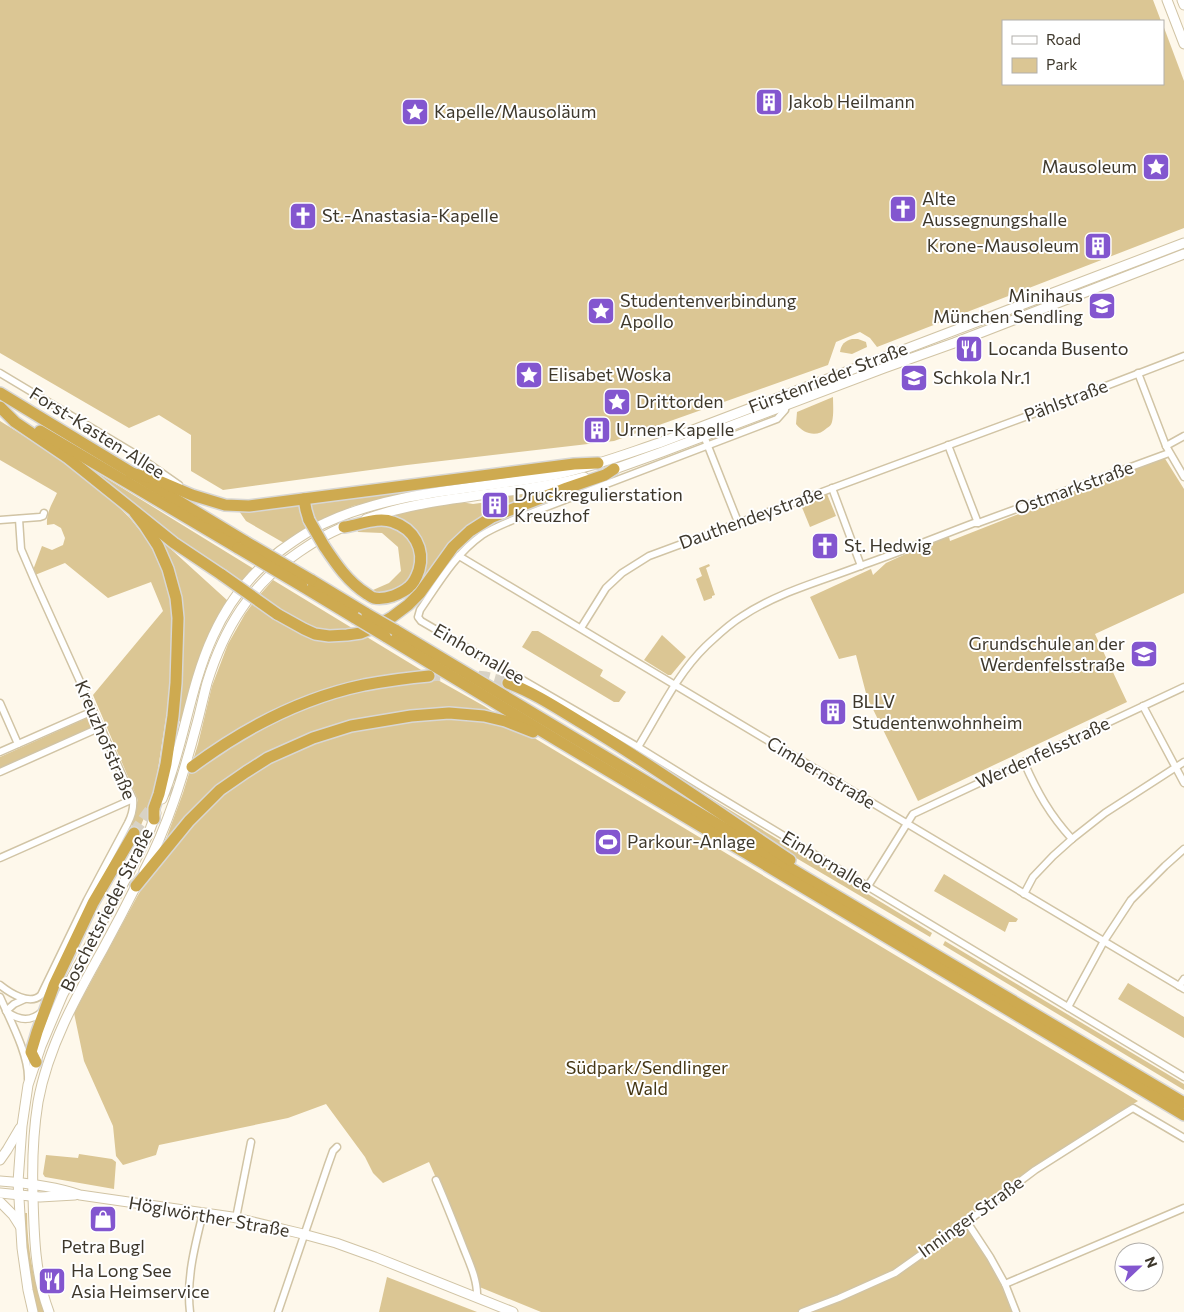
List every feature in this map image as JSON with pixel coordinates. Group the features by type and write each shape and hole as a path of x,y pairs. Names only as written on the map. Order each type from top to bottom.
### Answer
{"highway":[{"path":"0,393 132,473 242,545"},
{"path":"0,407 15,422 68,458 174,543 277,614 304,629 316,634 329,636 361,633 392,617 420,593 453,547 470,531 492,517 605,475 615,475"},
{"path":"0,407 307,583 367,614 390,633 560,742 1184,1115"},
{"path":"132,473 152,478 192,495 225,506 249,506 565,465 598,463"},
{"path":"304,499 309,520 324,546 343,573 358,588 374,598 388,598 399,594 410,586 417,577 421,554 417,542 407,530 393,522 378,519 356,526 344,527"},
{"path":"135,513 158,546 168,569 176,598 178,618 173,716 166,764 154,808 154,819"},
{"path":"307,583 355,618 390,633 1184,1103"},
{"path":"192,767 232,739 284,711 330,694 363,686 398,679 429,676"},
{"path":"508,683 542,699 616,744 800,866 810,880"},
{"path":"136,886 189,821 220,790 268,758 313,738 351,726 411,716 450,713 484,716 505,721 560,742"},
{"path":"36,1062 31,1052 54,986 93,903 134,833"}],"main road":[{"path":"1167,0 1184,44"},
{"path":"1182,0 1184,5"},
{"name":"Fürstenrieder Straße","path":"294,541 324,523 381,503 558,474 580,469 659,443 1184,243"},
{"name":"Fürstenrieder Straße","path":"305,548 324,536 344,527 383,513 423,504 615,475 704,436 954,343 1184,254"},
{"path":"880,358 884,368"},
{"name":"Boschetsrieder Straße","path":"34,1312 26,1274 18,1182 22,1126 28,1085 63,994 148,835 165,792 197,678 212,636 228,607 243,586 273,557 294,541"},
{"name":"Boschetsrieder Straße","path":"49,1312 36,1262 32,1184 38,1102 50,1060 62,1027 148,863 163,829 178,789 208,682 222,641 251,594 282,563 305,548"},
{"path":"0,1160 22,1126"},
{"name":"Höglwörther Straße","path":"0,1181 32,1184 61,1189 80,1195 236,1218 304,1234 374,1257 513,1312"},
{"name":"Höglwörther Straße","path":"0,1193 40,1197 80,1195"},
{"path":"0,1202 13,1215 21,1228"}],"street":[{"name":"Pählstraße","path":"948,445 1184,356"},
{"name":"Forst-Kasten-Allee","path":"0,373 132,452 192,495"},
{"path":"1138,373 1169,453 1184,477"},
{"name":"Fürstenrieder Straße","path":"418,617 420,610 458,556 482,535 615,475 777,420 785,410 786,405"},
{"path":"704,436 738,522"},
{"path":"1166,446 1184,436"},
{"path":"948,445 978,523"},
{"name":"Dauthendeystraße","path":"581,628 606,588 622,573 648,556 948,445"},
{"name":"Ostmarkstraße","path":"638,747 693,660 740,617 783,595 974,523 1169,453"},
{"path":"832,488 861,566"},
{"path":"0,520 40,517 44,513"},
{"name":"Kreuzhofstraße","path":"6,1011 14,1004 25,999 35,999 41,995 86,900 134,806 133,799 21,548 19,519"},
{"name":"Cimbernstraße","path":"458,556 1181,988"},
{"name":"Einhornallee","path":"418,617 421,621 638,747 1184,1077"},
{"name":"Werdenfelsstraße","path":"868,886 914,814 1184,687"},
{"path":"0,703 18,744"},
{"path":"1143,706 1184,783"},
{"path":"0,752 94,711"},
{"path":"0,772 101,727"},
{"path":"1024,762 1047,808 1072,839"},
{"path":"1024,894 1034,877 1072,839 1105,813 1184,762"},
{"path":"0,858 133,799"},
{"path":"1068,1007 1104,941 1131,900 1184,849"},
{"path":"1181,988 1184,979"},
{"path":"0,985 25,999"},
{"path":"0,997 25,1057 28,1085"},
{"path":"6,1011 16,1018 28,1019 42,1012 47,1006"},
{"name":"Inninger Straße","path":"802,1312 895,1273 967,1222 1035,1170 1134,1108 1184,1138"},
{"path":"236,1218 251,1142"},
{"path":"278,1312 333,1151 337,1147"},
{"path":"436,1180 451,1214 471,1269 478,1290 477,1298"},
{"path":"1005,1284 1184,1208"},
{"path":"190,1312 188,1290 203,1213"},
{"path":"967,1222 1005,1284 1016,1312"}],"green space":[{"path":"0,0 1153,0 1161,20 1002,20 1002,85 1164,85 1164,28 1184,81 1184,228 877,347 870,338 860,332 836,342 828,365 614,441 407,465 223,490 191,471 191,435 159,415 129,428 0,353"},
{"path":"852,339 866,342 867,347 852,354 840,352 844,343"},
{"path":"833,397 833,413 830,426 815,434 803,430 796,424 797,412"},
{"path":"0,421 50,452 108,497 129,517 147,539 164,572 172,602 170,681 156,782 139,830 129,823 138,800 93,695 163,611 151,582 108,598 65,563 35,575 33,570 42,546 52,550 63,545 65,538 61,528 54,524 47,525 48,513 57,493 0,460"},
{"path":"1164,457 1184,489 1184,593 1095,634 1127,702 918,801 867,697 856,655 839,659 810,597 871,569 873,575 886,563 932,542 949,537 950,541"},
{"path":"93,470 254,569 236,590 92,472"},
{"path":"443,486 353,506 317,523 284,543 246,521 239,511"},
{"path":"543,490 544,493 493,513 426,576 423,575 425,558 387,516 430,506 461,502 473,504 488,502 506,496"},
{"path":"827,494 836,516 810,527 801,505"},
{"path":"379,525 395,529 404,534 413,547 415,562 410,576 405,582 393,591 387,592 373,592 373,590 389,583 401,571 398,547 382,533 358,532 357,529"},
{"path":"162,541 228,601 182,723 176,719 182,637 161,545"},
{"path":"709,564 710,566 706,568 715,595 704,601 696,579 702,576 699,568"},
{"name":"Südpark/Sendlinger Wald","path":"273,580 1138,1101 1027,1172 963,1220 1001,1285 1012,1312 541,1312 477,1286 452,1214 429,1162 383,1183 373,1173 365,1157 326,1104 288,1118 159,1145 156,1155 123,1165 116,1156 113,1126 84,1061 74,1013 138,895 156,866 183,793 198,744 212,686 228,644 245,614"},
{"path":"532,631 538,631 603,670 600,676 626,692 619,702 614,702 522,647"},
{"path":"662,635 686,657 671,675 644,660"},
{"path":"89,717 93,727 0,768 0,757"},
{"path":"654,764 932,933 930,937 786,852"},
{"path":"944,874 1018,919 1016,922 1009,922 1005,932 934,891"},
{"path":"945,941 1184,1084 1184,1090 943,945"},
{"path":"1128,983 1184,1017 1184,1038 1118,999"},
{"path":"79,1154 112,1159 116,1162 114,1189 45,1177 43,1174 46,1155 78,1158"},
{"path":"24,1213 27,1213 28,1238 34,1276 45,1312 37,1312 28,1272"},
{"path":"387,1277 477,1312 379,1312"}],"tunnel":[{"path":"429,676 460,674 486,677 508,683"},
{"path":"134,833 158,800 187,772"}],"place":[{"name":"Jakob Heilmann","path":"769,102"},
{"name":"Kapelle/Mausoläum","path":"415,112"},
{"name":"Mausoleum","path":"1156,167"},
{"name":"Alte Aussegnungshalle","path":"903,209"},
{"name":"St.-Anastasia-Kapelle","path":"303,216"},
{"name":"Krone-Mausoleum","path":"1098,246"},
{"name":"Minihaus München Sendling","path":"1102,306"},
{"name":"Studentenverbindung Apollo","path":"601,311"},
{"name":"Locanda Busento","path":"969,349"},
{"name":"Elisabet Woska","path":"529,375"},
{"name":"Schkola Nr.1","path":"914,378"},
{"name":"Drittorden","path":"617,402"},
{"name":"Urnen-Kapelle","path":"597,430"},
{"name":"Druckregulierstation Kreuzhof","path":"495,505"},
{"name":"St. Hedwig","path":"825,546"},
{"name":"Grundschule an der Werdenfelsstraße","path":"1144,654"},
{"name":"BLLV Studentenwohnheim","path":"833,712"},
{"name":"Parkour-Anlage","path":"608,842"},
{"name":"Petra Bugl","path":"103,1219"},
{"name":"Ha Long See Asia Heimservice","path":"52,1281"}]}
